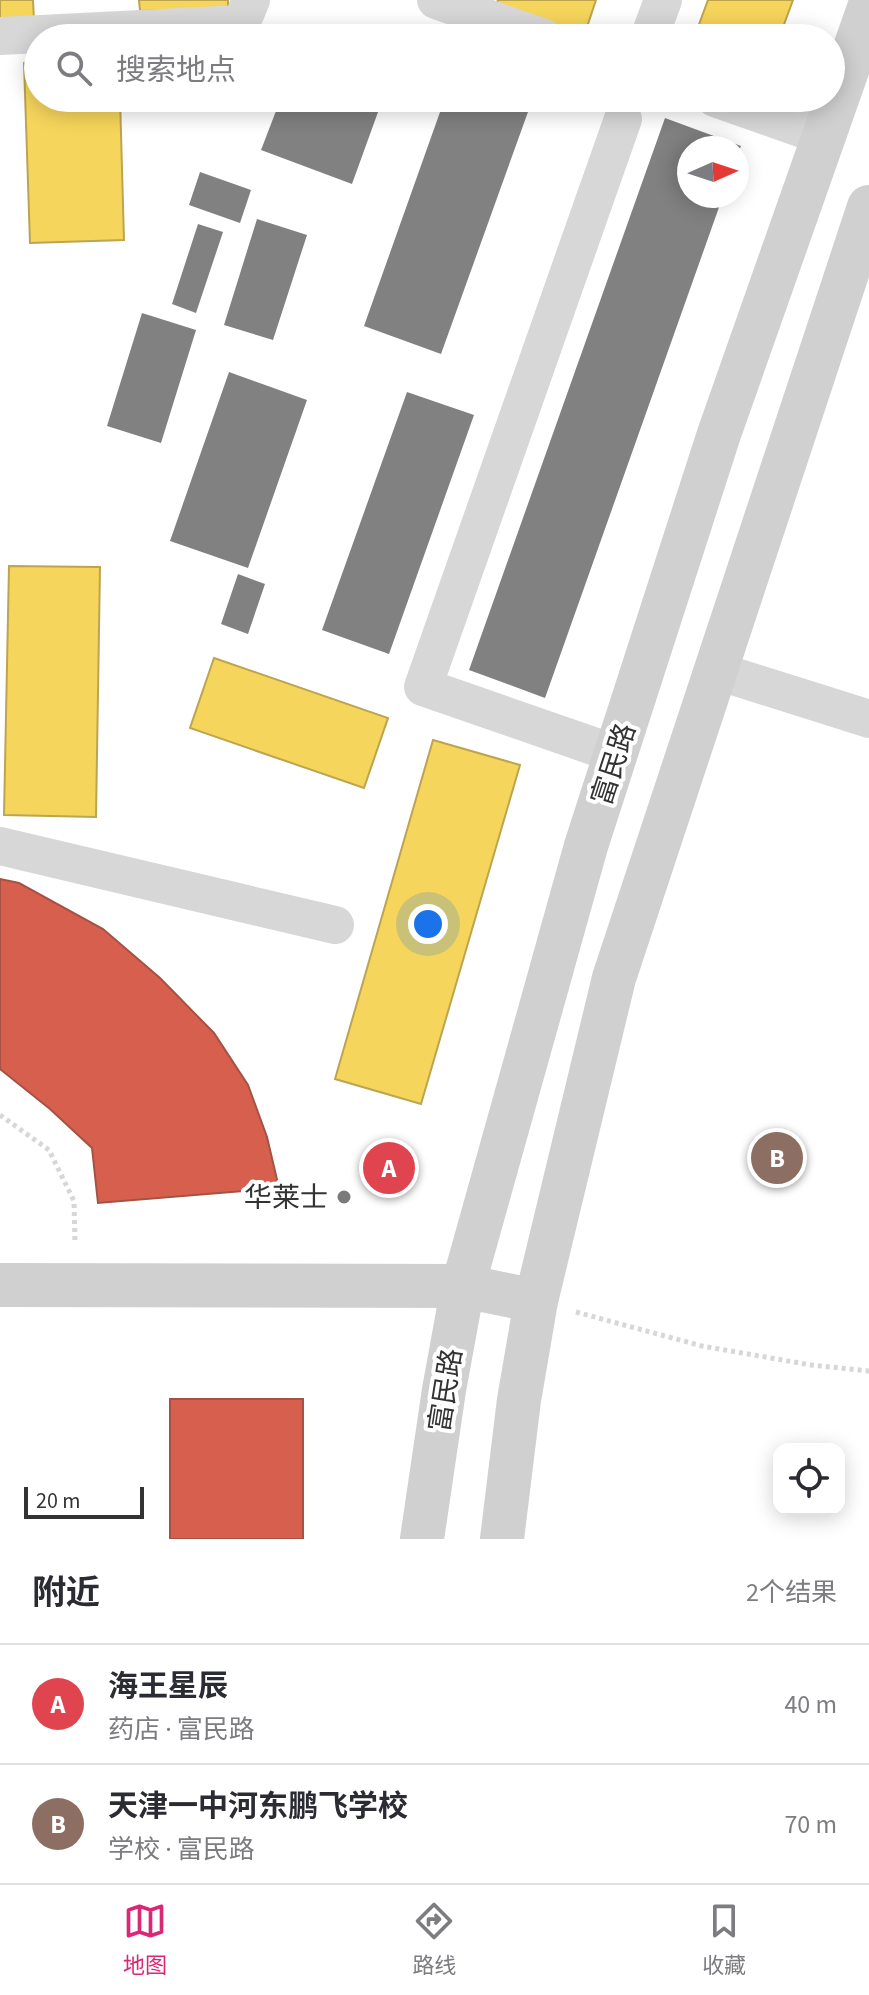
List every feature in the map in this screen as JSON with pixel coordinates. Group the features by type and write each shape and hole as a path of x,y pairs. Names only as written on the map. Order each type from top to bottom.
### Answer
{"main road":[{"name":"富民路","path":"845,75 869,8"},
{"name":"富民路","path":"422,1539 463,1286 582,862 719,434 832,112"},
{"path":"502,1539 519,1400 536,1301 614,978 869,207"},
{"path":"0,1285 463,1286 536,1301"}],"street":[{"path":"58,24 97,16 241,24 251,0"},
{"path":"436,0 504,24"},
{"path":"654,24 663,0"},
{"path":"0,36 24,31"},
{"path":"755,112 823,136"},
{"path":"616,754 423,687 623,119"},
{"path":"714,670 869,719"},
{"path":"0,846 335,925"}],"path":[{"path":"0,1115 49,1150 74,1201 76,1285"},
{"path":"536,1301 702,1346 811,1365 869,1371"}],"building: 住宅":[{"path":"0,0 33,0 34,20 0,21"},
{"path":"139,0 228,0 228,8 140,11"},
{"path":"498,0 596,0 588,24 551,24 496,4"},
{"path":"708,0 793,0 784,24 699,24"},
{"path":"26,112 120,112 124,240 30,243"},
{"path":"9,566 100,567 96,817 4,815"},
{"path":"214,658 388,718 364,788 190,728"},
{"path":"433,740 520,765 421,1104 335,1079"}],"building: 商业":[{"path":"0,879 19,883 103,929 160,978 214,1033 248,1085 267,1137 279,1188 98,1203 92,1148 0,1069"},
{"path":"170,1399 303,1399 303,1539 170,1539"}],"building: 其他":[{"path":"276,112 378,112 352,184 261,150"},
{"path":"440,112 528,112 441,354 364,326"},
{"path":"665,118 714,136 677,136 677,208 719,208 545,698 469,670"},
{"path":"200,172 251,190 240,223 189,205"},
{"path":"257,219 307,235 273,340 224,325"},
{"path":"198,224 223,232 196,313 172,304"},
{"path":"142,313 196,330 161,443 107,426"},
{"path":"229,372 307,400 248,568 170,541"},
{"path":"407,392 474,415 389,654 322,630"},
{"path":"238,574 265,584 248,634 221,624"}],"place":[{"name":"天津一中河东鹏飞学校","path":"777,1158"},
{"name":"海王星辰","path":"389,1168"},
{"name":"华莱士","path":"344,1197"}]}
